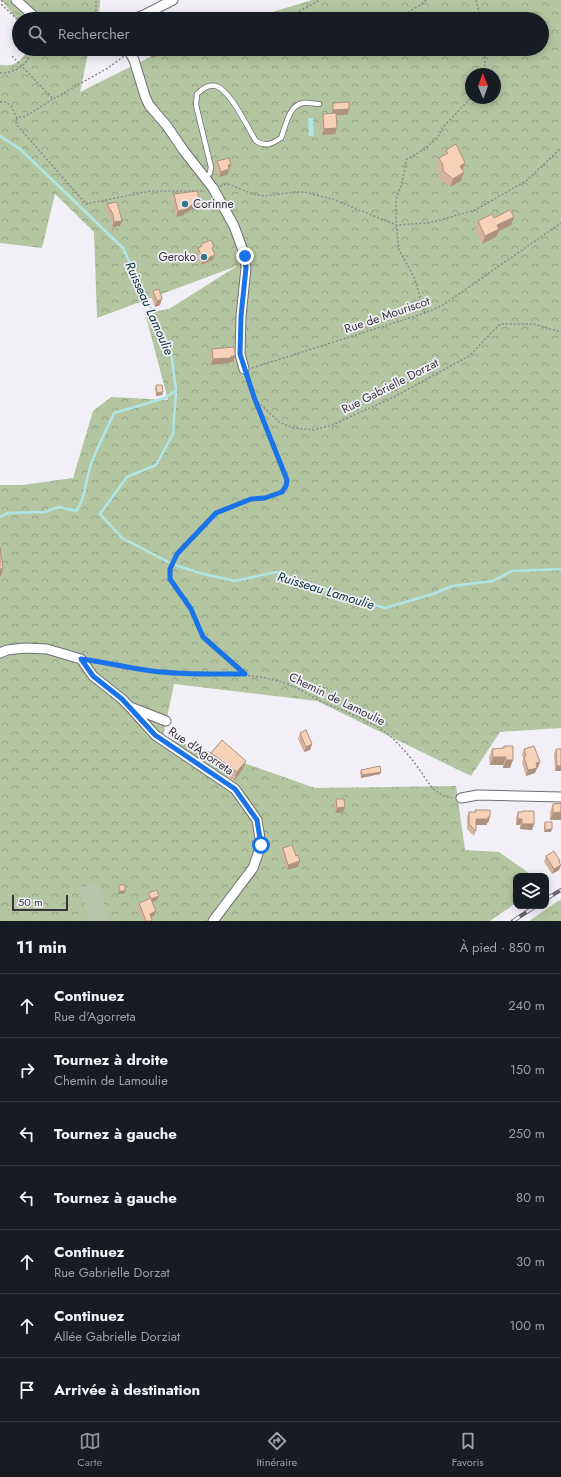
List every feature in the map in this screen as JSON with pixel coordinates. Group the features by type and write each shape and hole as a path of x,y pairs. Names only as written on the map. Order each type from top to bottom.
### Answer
{"street":[{"path":"16,0 29,12"},
{"path":"151,12 173,0"},
{"path":"132,56 149,105 213,188 234,226 245,256 246,268 241,316 240,354 244,369"},
{"path":"0,653 7,650 25,648 48,649 81,659"},
{"name":"Rue d'Agorreta","path":"81,659 93,676 122,699 155,735 235,789 257,820 261,845 253,868 213,921"},
{"name":"Rue d'Agorreta","path":"130,707 166,722"},
{"path":"460,798 478,795 561,797"}],"lane":[{"path":"206,178 210,173 211,167 196,105 197,94 204,87 215,86 223,90 256,140 262,144 269,144 281,138 290,112 296,106 302,103 319,104"}],"path":[{"path":"2,0 2,5 12,14"},
{"path":"96,0 96,12"},
{"path":"298,12 320,0"},
{"path":"409,12 426,0"},
{"path":"476,0 479,12"},
{"path":"12,56 22,68 54,99"},
{"path":"0,73 9,73 22,68 30,56"},
{"path":"17,118 26,116 108,68 122,56"},
{"path":"484,56 484,68"},
{"path":"0,102 6,102 11,106 17,118 16,124 86,204 150,191 205,191 228,184 253,194 265,196 304,192 335,200 396,225 429,223 476,210 526,181 561,148"},
{"path":"425,313 414,277 400,250 396,225 396,200 401,186 407,159 425,149 438,137 442,128 465,104"},
{"name":"Rue de Mouriscot","path":"244,369 425,313 443,305 561,223"},
{"name":"Rue Gabrielle Dorzat","path":"244,369 248,376 254,397 279,422 293,428 314,430 332,425 394,397 468,356 500,324 534,324 561,332"},
{"path":"245,674 203,637 191,609 170,579 170,569 177,554 216,513 251,499 265,498 282,492 286,486 287,480 254,397"},
{"name":"Chemin de Lamoulie","path":"81,659 152,671 196,674 245,674 285,683 372,724 386,733 417,765 427,783 436,791 443,796 460,798"}],"green space":[{"path":"0,0 100,0 100,5 98,12 12,12 12,13"},
{"path":"312,0 561,0 561,728 500,732 471,776 317,701 174,684 163,737 224,756 315,788 456,786 465,850 499,852 529,873 513,873 513,905 490,921 0,921 0,485 22,485 73,478 93,411 111,397 168,400 145,313 169,309 237,266 97,318 94,232 55,194 42,248 0,243 0,65 10,65 16,63 24,56 88,56 80,92 152,56 549,56 549,12 272,12"},
{"path":"97,882 110,921 90,921 79,888"},
{"path":"561,900 561,921 529,921 546,909 549,909 549,907"}],"water":[{"path":"308,118 313,118 314,136 309,136"}],"building":[{"path":"349,102 349,109 333,110 333,103"},
{"path":"336,113 337,128 324,129 323,114"},
{"path":"456,144 465,163 460,166 464,172 453,179 443,171 443,165 439,158 448,153 446,150"},
{"path":"229,158 231,165 228,165 229,169 221,172 217,161"},
{"path":"197,191 200,203 178,211 174,194"},
{"path":"117,202 122,221 114,222 113,214 107,204"},
{"path":"510,210 514,217 497,225 499,229 485,236 478,221 492,214 494,218"},
{"path":"211,240 215,255 203,260 198,248 202,246 201,244"},
{"path":"159,289 162,299 157,301 153,291"},
{"path":"234,347 235,356 231,356 231,358 213,359 212,349"},
{"path":"156,385 162,385 163,392 157,393"},
{"path":"0,547 3,569 0,569"},
{"path":"306,730 312,744 306,747 300,733"},
{"path":"222,740 246,761 237,772 211,753"},
{"path":"504,746 513,746 513,760 506,760 506,757 493,757 492,749 504,748"},
{"path":"534,746 540,762 536,763 537,768 528,770 524,757 526,756 524,749"},
{"path":"556,749 561,749 561,766 557,766"},
{"path":"380,766 381,772 362,775 361,770"},
{"path":"336,799 344,799 345,807 337,808"},
{"path":"561,803 561,812 553,813 553,804"},
{"path":"475,810 490,810 490,817 488,817 488,819 476,819 476,831 469,824 469,812 476,812"},
{"path":"534,811 534,824 522,824 522,819 518,819 518,812"},
{"path":"545,822 552,822 552,829 545,830"},
{"path":"292,845 296,856 298,855 300,861 288,865 283,848"},
{"path":"554,851 561,865 554,869 546,856"},
{"path":"119,885 125,885 125,891 119,891"},
{"path":"157,890 159,896 151,899 156,911 150,914 151,921 146,921 139,903 151,898 148,893"}],"waterway":[{"name":"Ruisseau Lamoulie","path":"0,136 20,149 123,248 171,352 176,390 173,434 156,465 127,477 100,514 122,538 172,564 203,574 235,581 276,572 353,599 385,608 433,594 452,586 493,581 512,571 561,569"},
{"path":"0,517 8,513 44,512 59,507 76,511 79,507 85,489 93,458 114,413 165,398 176,390"}],"railway":[{"path":"549,897 561,890"},
{"path":"513,921 531,909"}],"place":[{"name":"Corinne","path":"185,204"},
{"name":"Geroko","path":"204,257"}],"route":[{"path":"245,256 246,268 241,316 240,354 254,397 287,480 286,486 282,492 265,498 251,499 216,513 177,554 170,569 170,579 191,609 203,637 245,674 196,674 152,671 81,659 93,676 122,699 155,735 235,789 257,820 261,845"}]}
